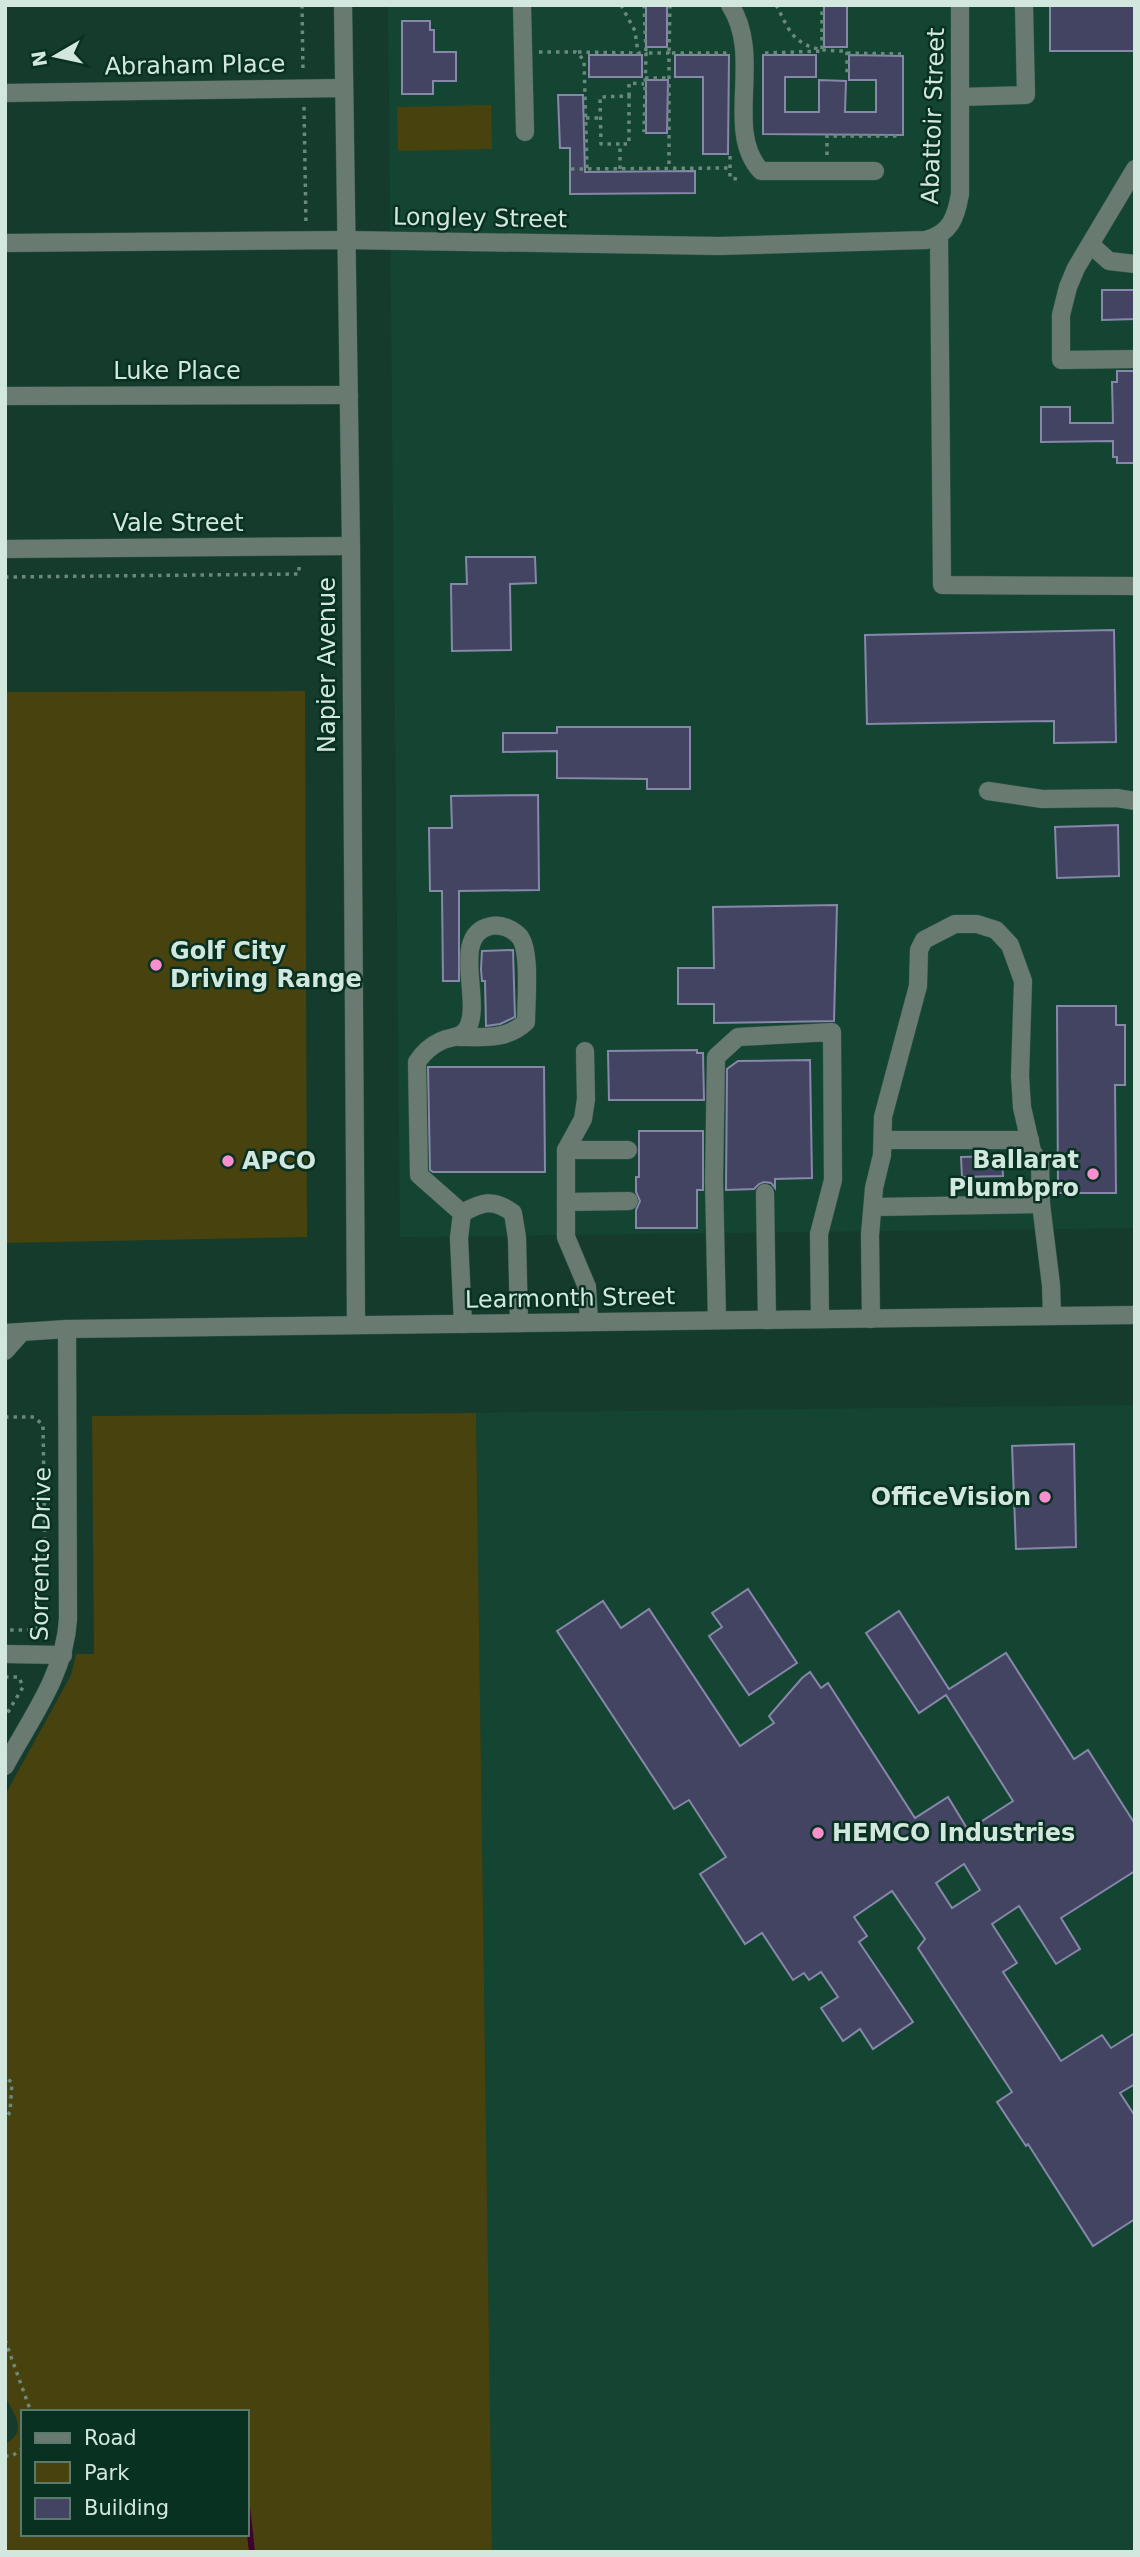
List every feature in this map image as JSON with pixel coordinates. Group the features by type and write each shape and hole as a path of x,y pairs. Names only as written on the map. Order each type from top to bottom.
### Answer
{"street":[{"name":"Napier Avenue","path":"343,5 351,546 356,1325"},
{"path":"522,5 525,132"},
{"path":"730,5 744,32 744,136 761,171 875,171"},
{"name":"Abattoir Street","path":"960,5 961,182 956,214 945,231 942,585 1135,586"},
{"path":"961,97 1026,95 1024,5"},
{"name":"Abraham Place","path":"5,93 344,88"},
{"path":"1135,169 1076,268 1062,307 1061,360 1135,359"},
{"name":"Longley Street","path":"5,243 346,240 719,246 918,241 945,231"},
{"path":"1091,245 1109,261 1135,264"},
{"name":"Luke Place","path":"5,396 349,395"},
{"name":"Vale Street","path":"5,549 351,546"},
{"path":"988,792 1015,797 1117,798 1135,801"},
{"path":"871,1319 870,1248 874,1188 882,1154 883,1117 918,986 919,950 923,940 955,924 977,924 996,930 1010,945 1023,981 1020,1076 1022,1107 1030,1140 1040,1164 1041,1204 1052,1316"},
{"path":"459,1037 468,1026 471,1006 472,938 489,926 510,929 526,947 526,1022 517,1031 502,1036 459,1037 441,1041 424,1052 417,1062 419,1175 462,1213"},
{"path":"717,1320 714,1180 716,1057 738,1037 832,1032 833,1180 820,1234 820,1319"},
{"path":"585,1051 586,1099 583,1119 566,1150 566,1237 587,1287 589,1322"},
{"path":"883,1140 1030,1140"},
{"path":"566,1150 628,1150"},
{"path":"765,1193 767,1320"},
{"path":"566,1202 629,1201"},
{"path":"462,1213 477,1204 499,1203 513,1213 517,1238 519,1323"},
{"path":"874,1207 1041,1204"},
{"path":"462,1213 459,1238 463,1324"},
{"name":"Learmonth Street","path":"13,1333 67,1329 1135,1315"},
{"name":"Sorrento Drive","path":"5,1766 48,1690 63,1655 68,1619 67,1329"},
{"path":"5,1351 13,1333"},
{"path":"5,1654 63,1655"}],"path":[{"path":"302,5 306,241"},
{"path":"621,5 635,31 638,53"},
{"path":"644,5 644,132"},
{"path":"669,169 670,5"},
{"path":"776,5 794,36 811,47 823,50"},
{"path":"822,5 823,50"},
{"path":"765,53 823,50 901,54"},
{"path":"523,52 727,53"},
{"path":"576,52 586,65 587,169"},
{"path":"847,53 847,76"},
{"path":"645,78 670,78"},
{"path":"629,96 600,97 601,144 629,144 629,96 629,83 644,84"},
{"path":"586,118 600,118"},
{"path":"827,171 827,136 901,136"},
{"path":"620,144 620,169"},
{"path":"571,169 730,169"},
{"path":"5,577 299,574 299,547"},
{"path":"5,1417 34,1417 43,1426 46,1619 35,1630 5,1630"},
{"path":"5,1677 19,1677 23,1687 5,1717"},
{"path":"5,1903 5,2001"},
{"path":"5,2064 5,2076 12,2083 10,2112 5,2119"},
{"path":"5,2340 30,2410"},
{"path":"5,2456 12,2456 21,2449"}],"shaded area":[{"path":"388,5 1135,5 1135,1228 400,1237"},
{"path":"1135,1405 1135,2552 492,2552 476,1413"}],"green space":[{"path":"491,105 492,149 398,151 397,107"},
{"name":"Golf City Driving Range","path":"305,691 307,1237 5,1243 5,692"},
{"path":"476,1413 492,2552 5,2552 5,2444 12,2439 18,2428 5,2397 5,1795 71,1675 76,1654 94,1654 92,1416"}],"building":[{"path":"646,5 667,5 667,47 646,47"},
{"path":"824,5 847,5 847,47 824,47"},
{"path":"1050,5 1135,5 1135,51 1050,51"},
{"path":"402,21 430,21 430,30 434,30 434,52 456,52 456,81 433,81 433,94 402,94"},
{"path":"589,55 642,55 642,77 589,77"},
{"path":"675,55 729,55 728,154 703,154 703,77 675,77"},
{"path":"763,55 816,55 816,77 785,77 785,112 819,112 819,80 846,81 845,112 876,112 876,80 849,80 849,55 903,56 903,135 763,134"},
{"path":"646,80 668,80 667,133 646,133"},
{"path":"558,95 583,95 585,172 695,171 695,193 570,194 570,148 560,148"},
{"path":"1102,290 1135,290 1135,319 1102,320"},
{"path":"1117,371 1135,371 1135,463 1117,463 1117,457 1113,457 1113,441 1041,442 1041,407 1070,407 1070,423 1113,423 1112,382 1117,382"},
{"path":"466,557 535,557 536,583 510,584 511,650 452,651 451,584 467,584"},
{"path":"1114,630 1116,742 1054,743 1054,721 867,724 865,635"},
{"path":"557,727 690,727 690,789 647,789 647,779 557,778 557,751 503,752 503,733 557,733"},
{"path":"538,795 539,890 459,891 459,981 443,981 442,891 430,891 429,828 452,828 451,796"},
{"path":"1118,825 1119,876 1057,878 1055,827"},
{"path":"837,905 834,1021 714,1023 714,1004 678,1004 678,968 714,968 713,907"},
{"path":"513,950 515,1017 500,1024 486,1026 482,951"},
{"path":"1057,1006 1116,1006 1116,1025 1125,1025 1125,1085 1115,1085 1116,1193 1058,1193"},
{"path":"697,1050 697,1053 703,1053 704,1100 609,1100 608,1051"},
{"path":"810,1060 812,1178 775,1179 775,1188 771,1183 764,1182 754,1189 726,1190 727,1069 738,1061"},
{"path":"428,1067 544,1067 545,1172 430,1170"},
{"path":"639,1131 703,1131 703,1190 697,1190 697,1228 636,1228 636,1210 640,1201 636,1192 636,1177 639,1177"},
{"path":"1002,1156 1003,1176 962,1177 961,1157"},
{"name":"OfficeVision","path":"1074,1444 1076,1547 1016,1549 1012,1446"},
{"path":"748,1589 797,1663 749,1695 709,1636 722,1627 712,1613"},
{"path":"603,1601 621,1628 649,1609 740,1746 774,1723 769,1716 810,1672 821,1688 828,1683 915,1818 948,1797 968,1830 1013,1801 946,1695 919,1713 866,1633 899,1611 949,1689 1006,1653 1074,1759 1088,1750 1135,1824 1135,1871 1061,1918 1080,1949 1056,1964 1019,1906 992,1924 1017,1963 1003,1972 1061,2061 1102,2035 1111,2048 1135,2033 1135,2084 1120,2093 1135,2116 1135,2219 1093,2246 1028,2144 1026,2146 997,2102 1012,2092 918,1948 925,1939 892,1891 854,1917 867,1936 859,1942 913,2022 873,2049 860,2029 843,2041 821,2008 838,1997 821,1972 809,1980 804,1973 793,1980 762,1933 745,1944 700,1874 726,1857 689,1800 674,1809 557,1631","holes":["964,1864 980,1890 952,1908 936,1883"]}],"waterway":[{"path":"248,2515 252,2552"}],"place":[{"name":"Golf City Driving Range","path":"156,965"},
{"name":"APCO","path":"228,1161"},
{"name":"Ballarat Plumbpro","path":"1093,1174"},
{"name":"OfficeVision","path":"1045,1497"},
{"name":"HEMCO Industries","path":"818,1833"}]}
